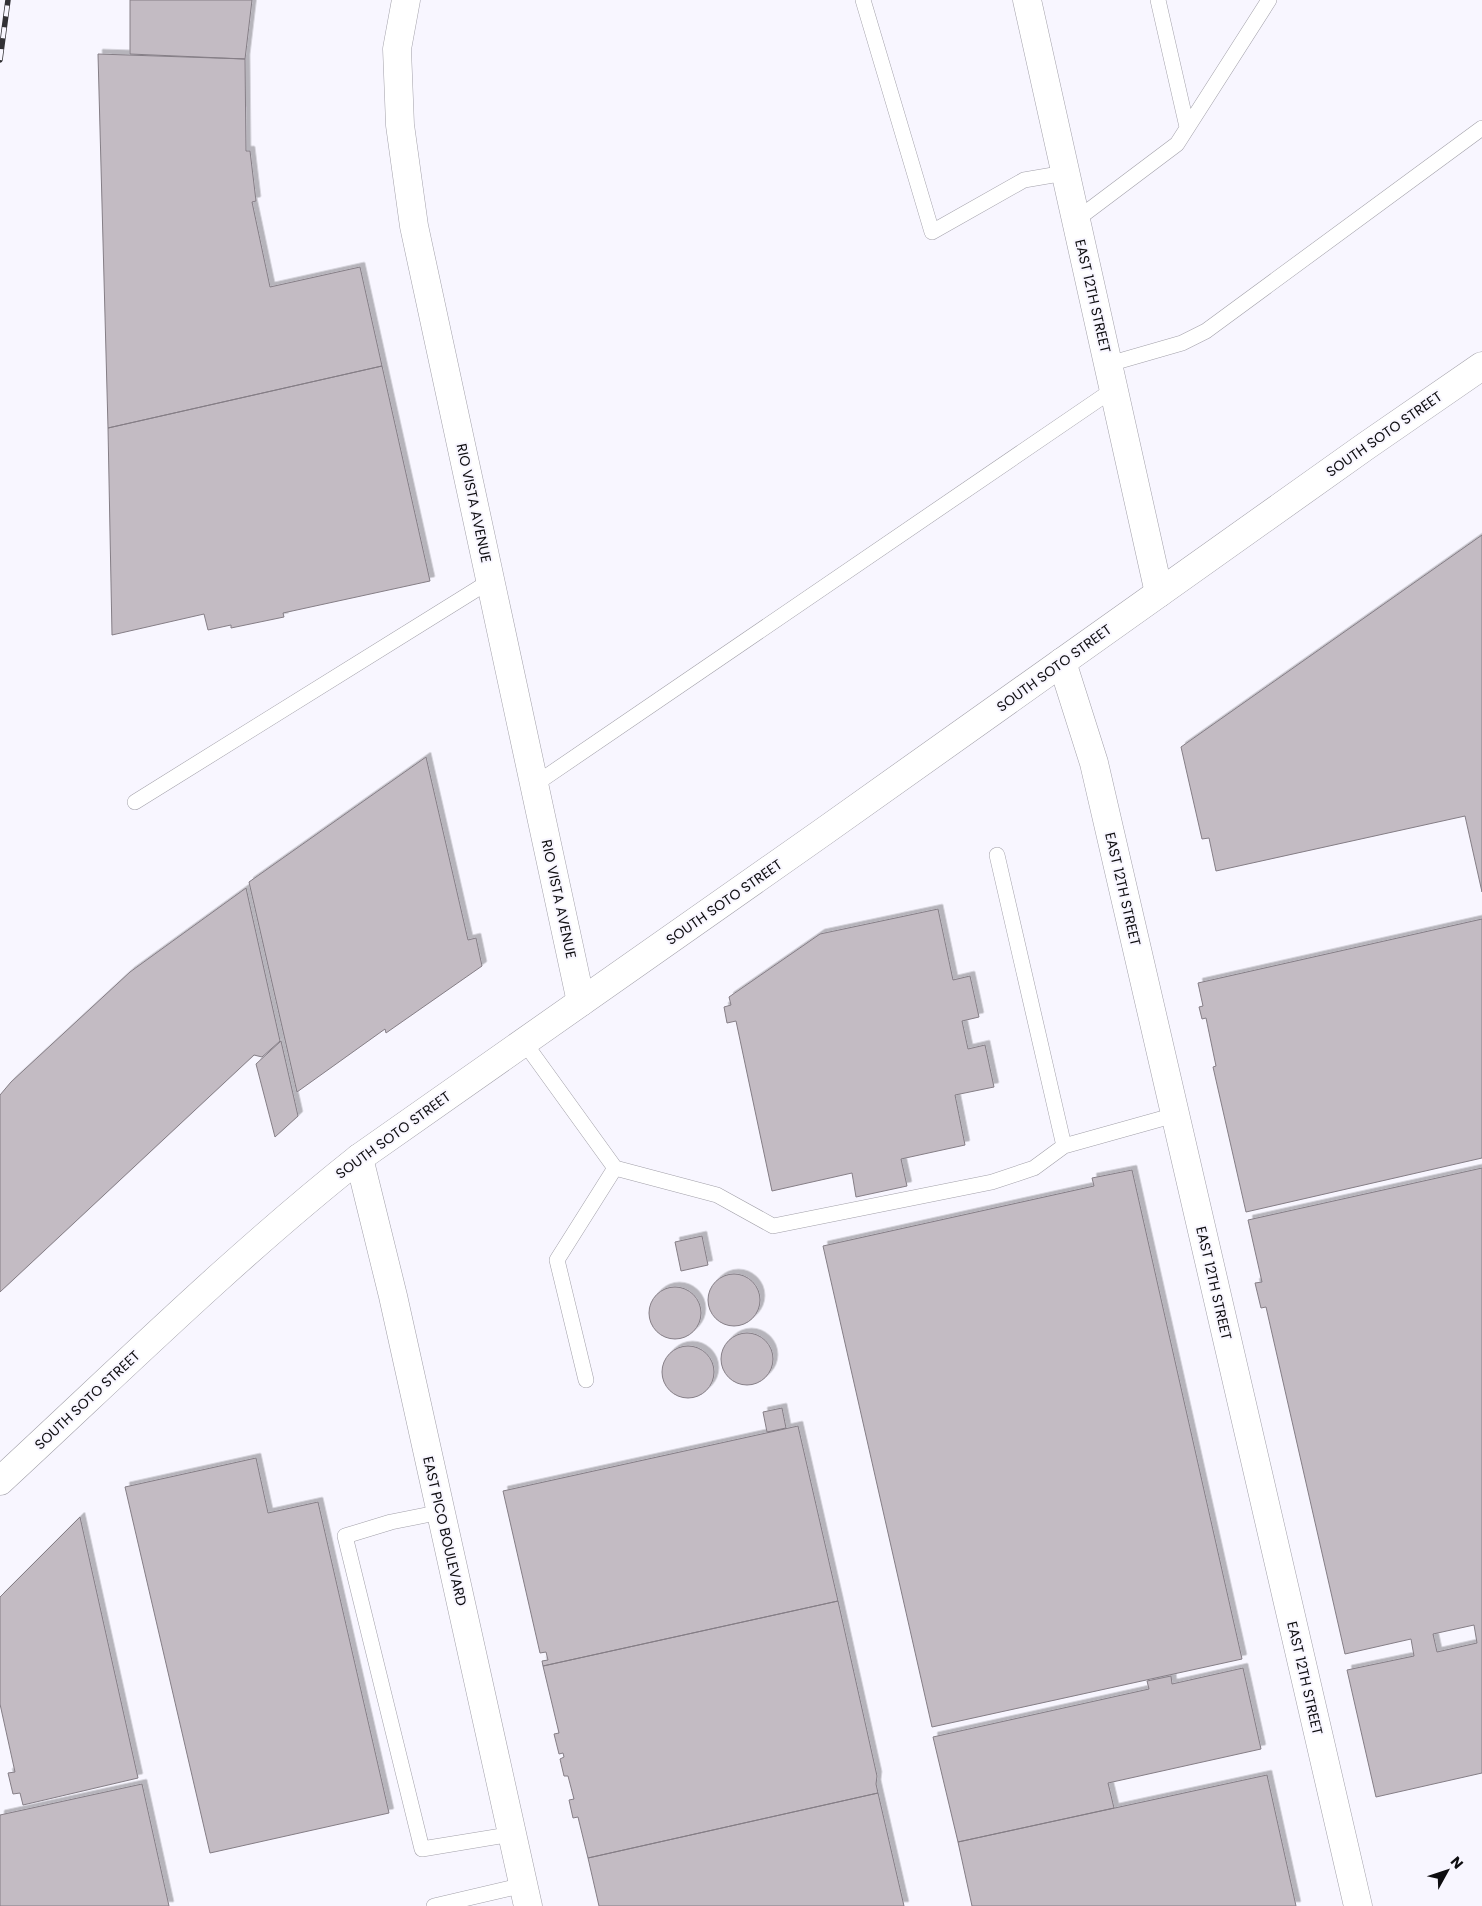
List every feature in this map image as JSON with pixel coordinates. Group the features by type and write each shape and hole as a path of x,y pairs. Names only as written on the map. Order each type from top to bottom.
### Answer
{"street":[{"name":"RIO VISTA AVENUE","path":"406,0 397,49 400,125 414,226 581,1002"},
{"name":"EAST 12TH STREET","path":"1027,0 1159,593"},
{"name":"SOUTH SOTO STREET","path":"0,1482 215,1281 313,1194 359,1158 1482,366"},
{"name":"EAST 12TH STREET","path":"1062,662 1094,763 1358,1906"},
{"name":"EAST PICO BOULEVARD","path":"359,1158 393,1296 526,1896"}],"lane":[{"path":"862,0 932,232 1024,180 1065,173"},
{"path":"1158,0 1187,127"},
{"path":"1076,220 1177,144 1269,0"},
{"path":"534,785 1111,377 1206,331 1482,128"},
{"path":"135,802 490,581"},
{"path":"998,855 1064,1146"},
{"path":"524,1042 615,1168 717,1195 773,1226 992,1182 1034,1168 1064,1146 1175,1115"},
{"path":"586,1380 557,1260 615,1168"},
{"path":"441,1512 391,1522 345,1536 422,1849 513,1834"},
{"path":"434,1906 526,1896"}],"building":[{"path":"130,0 252,0 245,59 130,54"},
{"path":"98,54 245,59 246,151 250,151 256,201 252,202 270,287 360,267 382,366 108,428"},
{"path":"382,366 430,581 283,613 284,617 231,628 231,625 208,630 204,614 112,635 108,428"},
{"path":"1482,535 1482,892 1465,816 1216,871 1209,838 1202,839 1181,747"},
{"path":"426,757 468,940 476,938 482,966 386,1033 385,1029 297,1092 249,882"},
{"path":"246,888 280,1041 262,1057 254,1055 0,1292 0,1095 11,1082 130,972"},
{"path":"938,909 953,980 970,976 979,1017 962,1021 968,1049 985,1045 994,1087 955,1095 965,1145 901,1159 907,1186 856,1197 852,1173 772,1191 736,1021 727,1023 724,1007 731,1005 729,997 820,934"},
{"path":"1482,919 1482,1158 1246,1212 1213,1067 1216,1066 1206,1018 1202,1019 1199,1007 1203,1006 1198,983"},
{"path":"281,1041 298,1116 275,1137 256,1064"},
{"path":"1482,1168 1482,1773 1376,1797 1347,1670 1414,1656 1411,1639 1345,1654 1266,1307 1261,1308 1255,1283 1262,1282 1248,1220","holes":["1474,1625 1477,1643 1437,1652 1433,1634"]},
{"path":"1132,1170 1242,1659 932,1727 823,1246 1094,1186 1092,1178"},
{"path":"702,1236 708,1265 681,1271 675,1242"},
{"path":"734,1274 744,1276 752,1282 758,1290 760,1300 758,1310 752,1318 744,1324 734,1326 724,1324 716,1318 710,1310 708,1300 710,1290 716,1282 724,1276"},
{"path":"675,1287 685,1289 693,1295 699,1303 701,1313 699,1323 693,1331 685,1337 675,1339 665,1337 657,1331 651,1323 649,1313 651,1303 657,1295 665,1289"},
{"path":"747,1333 757,1335 765,1341 771,1349 773,1359 771,1369 765,1377 757,1383 747,1385 737,1383 729,1377 723,1369 721,1359 723,1349 729,1341 737,1335"},
{"path":"688,1346 698,1348 706,1354 712,1362 714,1372 712,1382 706,1390 698,1396 688,1398 678,1396 670,1390 664,1382 662,1372 664,1362 670,1354 678,1348"},
{"path":"782,1408 786,1428 767,1432 763,1412"},
{"path":"798,1426 838,1601 543,1666 542,1661 548,1660 546,1652 540,1653 503,1491"},
{"path":"256,1458 268,1513 318,1502 389,1813 210,1853 125,1487"},
{"path":"80,1517 138,1778 23,1805 20,1793 13,1794 8,1773 15,1772 0,1704 0,1597"},
{"path":"838,1601 877,1776 878,1793 588,1858 578,1817 573,1818 569,1800 574,1799 568,1776 564,1776 560,1759 564,1757 563,1753 559,1754 554,1734 559,1733 543,1666"},
{"path":"1243,1668 1261,1749 1108,1783 1114,1808 958,1842 933,1737 1149,1689 1147,1681 1171,1676 1172,1684"},
{"path":"1267,1775 1296,1906 972,1906 958,1842"},
{"path":"142,1784 169,1906 0,1906 0,1815"},
{"path":"878,1793 904,1906 599,1906 588,1858"}],"railway":[{"path":"0,60 8,0"}]}
